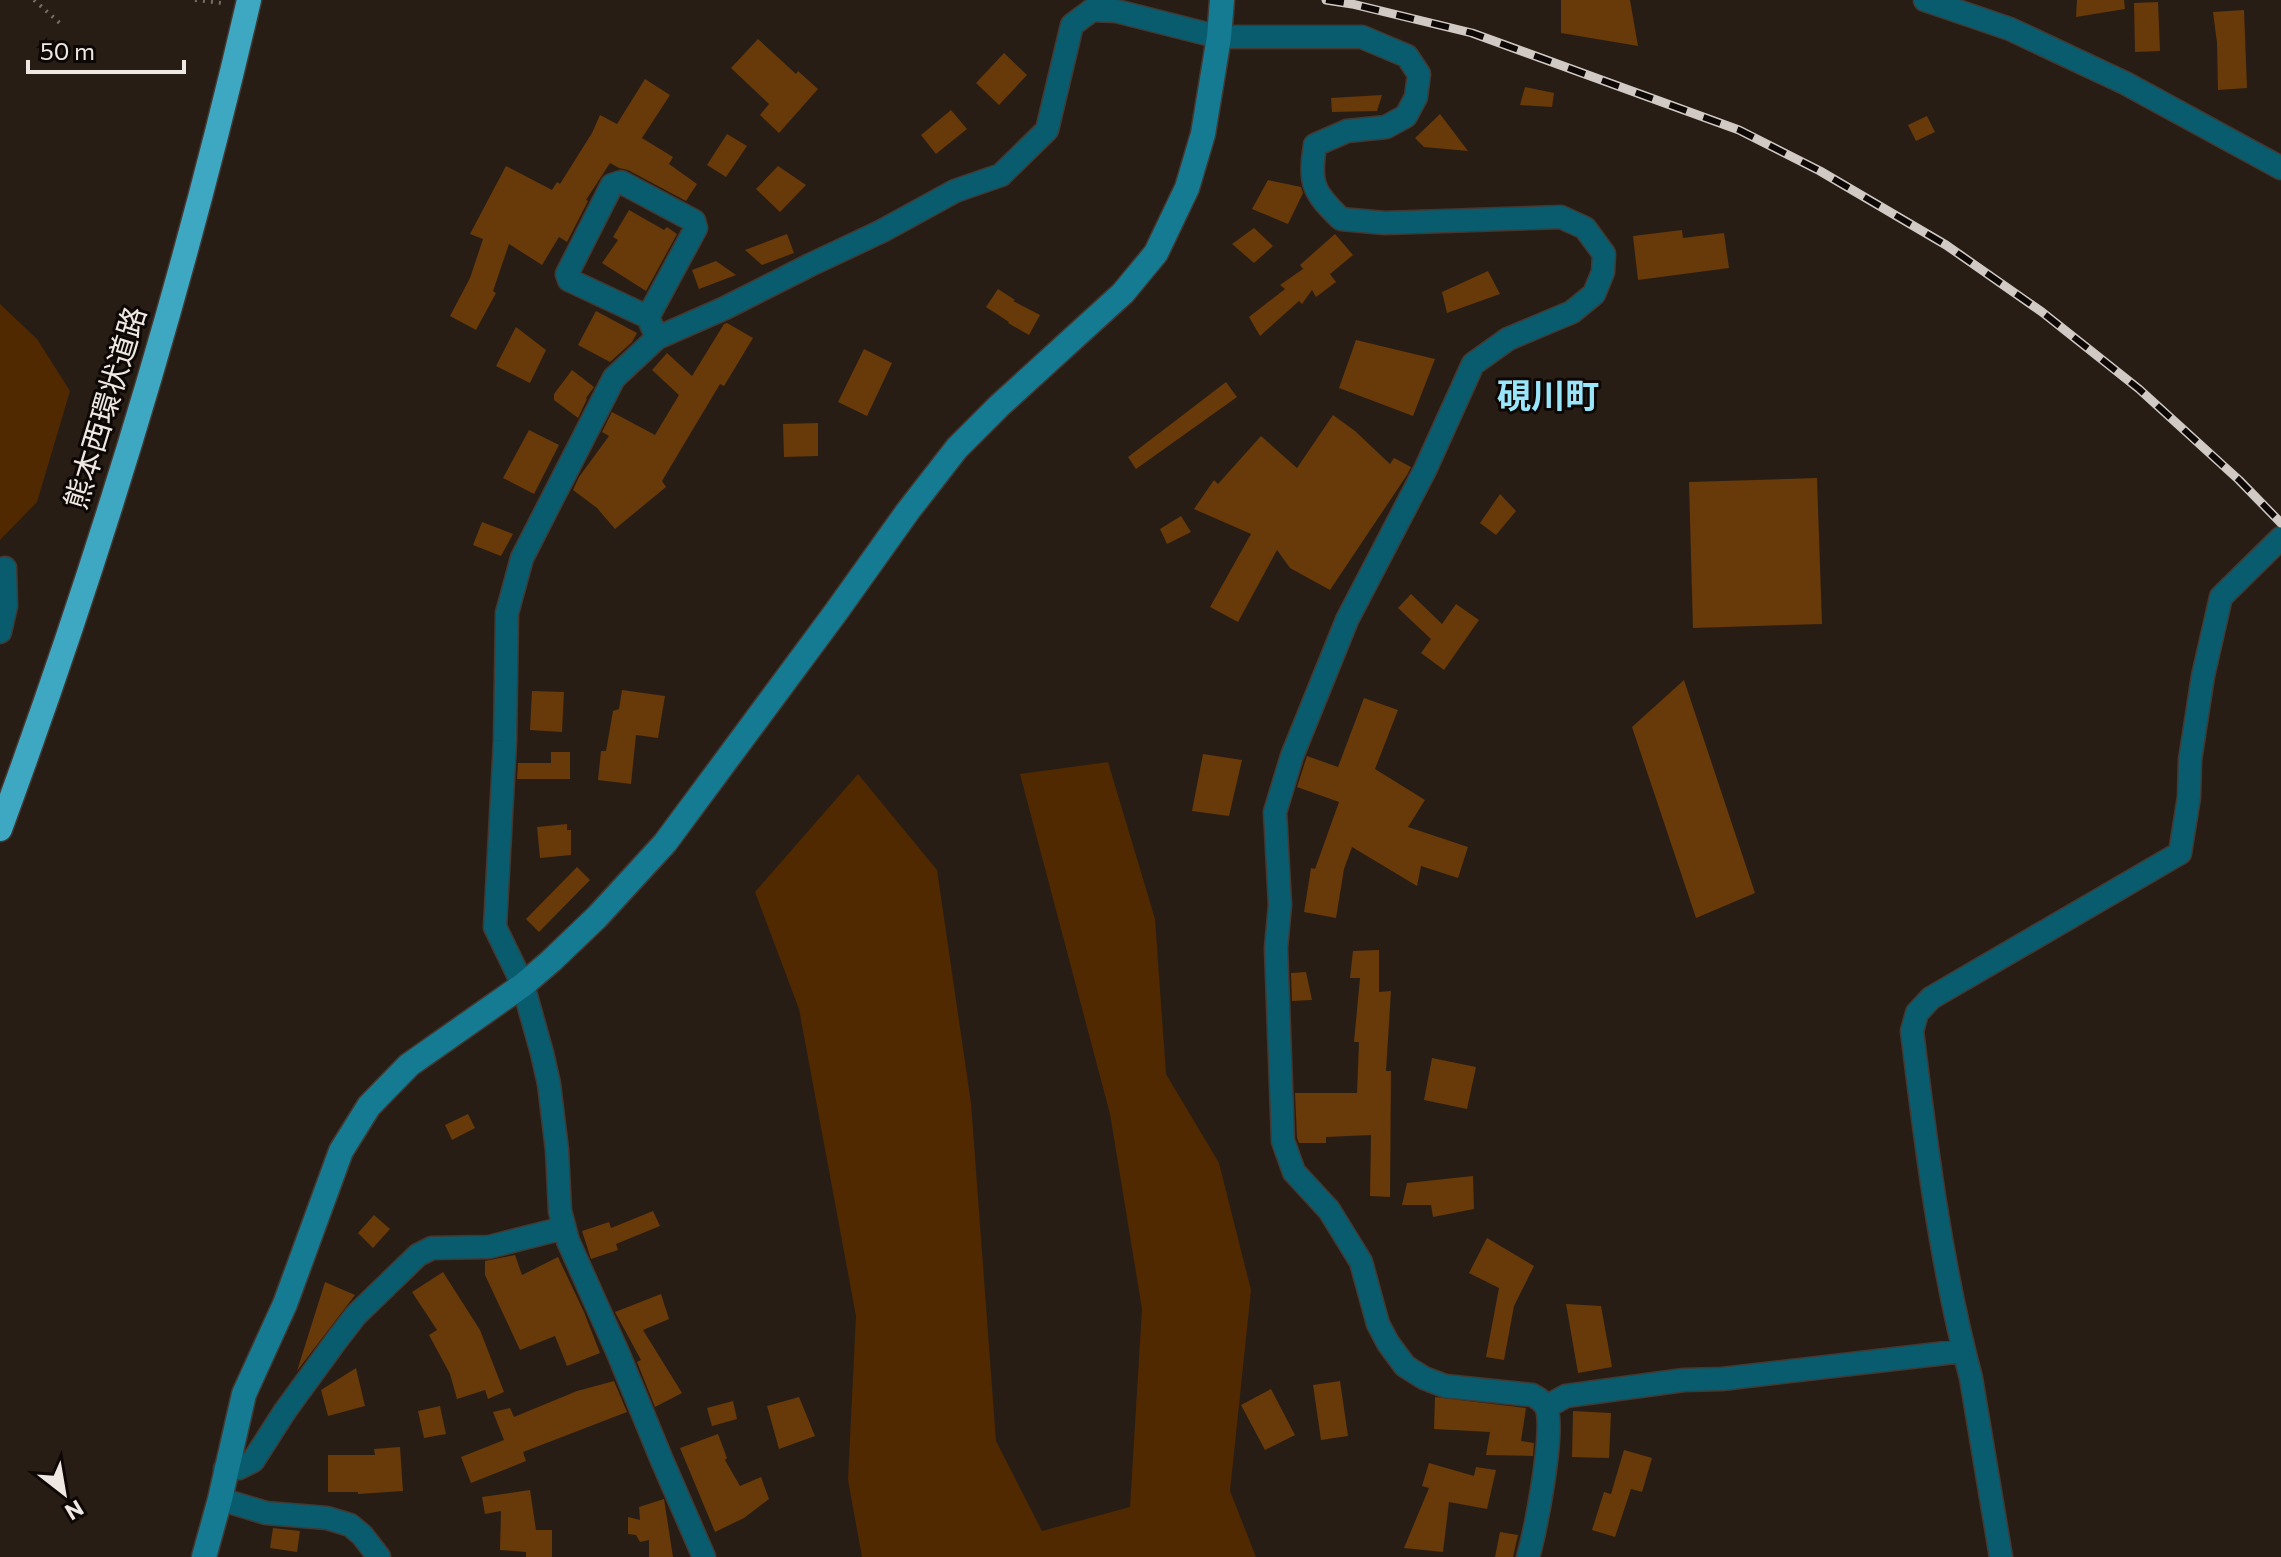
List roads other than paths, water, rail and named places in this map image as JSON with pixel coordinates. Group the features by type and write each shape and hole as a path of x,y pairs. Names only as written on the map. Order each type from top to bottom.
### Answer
{"highway":[{"name":"熊本西環状道路","path":"0,829 54,683 156,359 223,114 249,0"}],"street":[{"path":"204,1557 244,1394 285,1304 341,1151 369,1106 409,1065 523,985 597,917 665,843 957,448 1123,293 1156,253 1187,188 1203,134 1222,0"},
{"path":"1925,0 2010,29 2111,76 2281,168"},
{"path":"704,1557 568,1241 560,1211 557,1150 542,1053 523,985 495,927 505,741 507,613 522,558 614,378 657,338 882,231 955,191 1001,175 1047,130 1072,25 1092,10 1116,11 1219,37 1362,37 1407,56 1419,74 1416,97 1406,116 1386,127 1347,131 1315,145 1311,170 1321,200 1341,219 1385,223 1561,217 1585,228 1604,254 1603,272 1594,294 1572,312 1508,339 1473,364 1425,470 1347,620 1292,756 1275,812 1280,905 1276,948 1283,1141 1294,1172 1329,1210 1361,1262 1378,1324 1405,1366 1445,1386 1532,1395 1542,1400 1549,1419 1548,1447 1528,1557"},
{"path":"648,317 696,228 694,221 621,182 612,185 567,274 569,280 648,317 657,338"},
{"path":"2001,1557 1971,1378 1963,1351 1935,1202 1912,1031 1917,1013 1931,998 2180,853 2203,676 2221,597 2281,538"},
{"path":"0,632 6,606 5,568"},
{"path":"225,1469 239,1468 253,1461 349,1323 418,1255 432,1248 480,1248 564,1228"},
{"path":"1546,1407 1566,1396 1684,1380 1722,1379 1963,1351"},
{"path":"220,1499 266,1513 327,1518 350,1525 379,1557"}],"railway":[{"path":"1326,0 1472,33 1739,130 1820,171 1946,245 2042,312 2139,389 2239,480 2281,523"}],"district":[{"name":"硯川町","path":"1548,396"}]}
